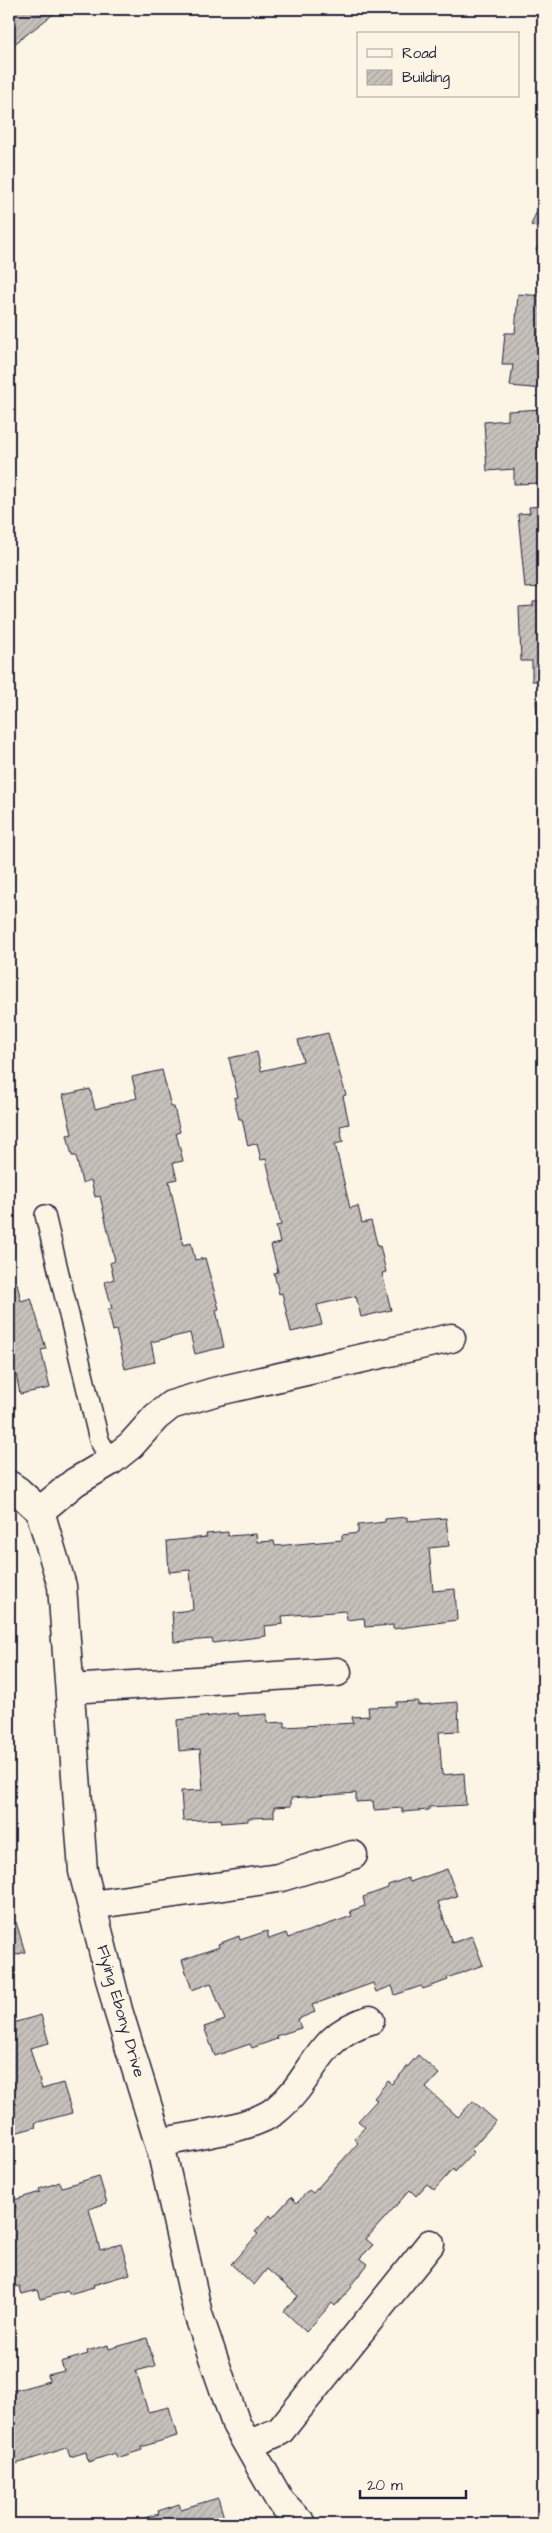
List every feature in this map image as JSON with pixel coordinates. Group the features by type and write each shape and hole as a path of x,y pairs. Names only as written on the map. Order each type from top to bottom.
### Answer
{"street":[{"path":"9,1485 40,1511 75,1482 132,1446 156,1417 171,1405 214,1392 451,1338"},
{"name":"Flying Ebony Drive","path":"40,1511 62,1586 83,1871 118,2010 159,2143 198,2314 236,2424 280,2501 302,2524"},
{"path":"70,1689 337,1672"},
{"path":"92,1905 278,1878 352,1854"},
{"path":"159,2143 259,2121 275,2111 291,2097 330,2042 350,2026 370,2020"},
{"path":"248,2446 280,2431 430,2244"}],"lane":[{"path":"45,1215 100,1440 111,1461"}],"building":[{"path":"9,9 60,9 9,48"},
{"path":"543,197 543,230 531,225"},
{"path":"543,234 543,253 536,250"},
{"path":"518,294 543,296 543,389 510,386 513,365 502,365 505,333 515,333"},
{"path":"543,409 543,483 514,484 514,469 487,471 484,422 508,420 508,411"},
{"path":"543,506 543,587 525,588 518,514 530,513 529,507"},
{"path":"543,601 543,681 532,681 532,661 521,661 519,607 533,606 533,602"},
{"path":"543,699 543,732 538,733 536,700"},
{"path":"543,809 543,886 538,810"},
{"path":"536,907 543,907 543,966 540,966"},
{"path":"328,1033 346,1095 343,1096 349,1124 340,1126 343,1142 335,1144 350,1208 358,1206 362,1223 371,1221 378,1247 380,1246 386,1272 382,1273 391,1310 361,1317 356,1296 317,1305 322,1325 291,1332 282,1293 279,1294 274,1273 278,1272 271,1245 280,1243 276,1226 281,1225 266,1159 261,1160 257,1143 248,1146 242,1119 239,1119 234,1098 238,1097 229,1058 257,1052 261,1071 303,1061 298,1040"},
{"path":"162,1070 171,1107 174,1107 180,1132 176,1133 183,1161 173,1163 177,1179 169,1181 183,1245 191,1243 195,1260 205,1258 219,1309 216,1310 224,1347 195,1354 190,1333 151,1342 155,1362 125,1369 116,1330 113,1331 108,1309 112,1309 105,1282 114,1279 110,1263 115,1261 100,1196 95,1197 91,1180 82,1183 76,1156 72,1156 67,1135 72,1134 63,1095 90,1089 95,1109 137,1098 132,1077"},
{"path":"17,1283 21,1301 31,1298 46,1349 41,1350 50,1388 20,1394 16,1374 9,1375 9,1285"},
{"path":"407,1517 407,1521 446,1518 449,1546 429,1548 433,1591 455,1589 457,1620 393,1629 393,1625 365,1627 364,1618 347,1620 346,1611 282,1616 283,1624 265,1626 266,1636 213,1643 212,1639 174,1642 172,1612 193,1610 190,1570 169,1572 167,1541 207,1537 206,1534 228,1532 228,1536 256,1534 257,1542 274,1541 275,1546 342,1540 342,1535 358,1533 358,1525 385,1522 385,1519"},
{"path":"418,1701 418,1705 458,1702 459,1731 439,1732 442,1775 464,1773 466,1805 429,1807 429,1810 402,1812 402,1808 374,1810 373,1801 356,1802 356,1793 291,1798 291,1806 274,1807 274,1817 248,1818 248,1821 222,1823 221,1819 183,1821 181,1791 203,1790 200,1749 179,1751 177,1720 238,1713 239,1716 267,1714 267,1723 285,1722 285,1727 353,1723 352,1717 369,1716 368,1707 396,1706 396,1702"},
{"path":"447,1869 457,1896 438,1902 452,1943 472,1936 483,1965 423,1989 421,1986 395,1995 392,1986 376,1992 373,1983 312,2005 315,2012 298,2019 301,2028 276,2036 277,2039 252,2048 250,2044 215,2056 204,2027 225,2020 211,1983 192,1990 182,1960 219,1947 218,1944 239,1936 240,1940 267,1931 269,1939 286,1933 288,1938 352,1916 350,1911 365,1906 363,1897 388,1888 388,1885 408,1878 410,1882"},
{"path":"16,1922 25,1952 9,1957 9,1924"},
{"path":"41,2015 49,2043 30,2048 42,2089 63,2083 72,2113 35,2123 36,2127 11,2134 9,2131 9,2024"},
{"path":"418,2055 439,2074 426,2088 458,2117 473,2101 496,2121 471,2149 474,2152 455,2172 453,2169 434,2190 427,2184 416,2196 410,2190 366,2239 373,2245 360,2258 368,2264 351,2285 352,2287 335,2306 332,2303 306,2332 284,2311 298,2296 267,2269 254,2285 231,2264 258,2234 255,2232 270,2215 272,2218 291,2197 297,2203 309,2190 313,2193 358,2143 354,2139 365,2127 358,2121 377,2100 374,2098 388,2081 392,2084"},
{"path":"99,2176 107,2203 89,2209 100,2250 121,2244 130,2274 93,2285 94,2287 69,2294 68,2291 41,2299 38,2290 22,2294 19,2286 9,2289 9,2210 16,2208 14,2200 40,2192 39,2189 60,2182 62,2187"},
{"path":"147,2338 155,2366 136,2371 148,2412 169,2407 177,2436 141,2447 142,2450 117,2458 115,2453 88,2462 86,2452 70,2457 67,2448 9,2466 9,2392 49,2381 48,2375 64,2371 61,2362 88,2354 87,2351 108,2345 109,2349"},
{"path":"218,2498 226,2524 133,2524 132,2522 159,2514 158,2511 179,2504 181,2509"}]}
